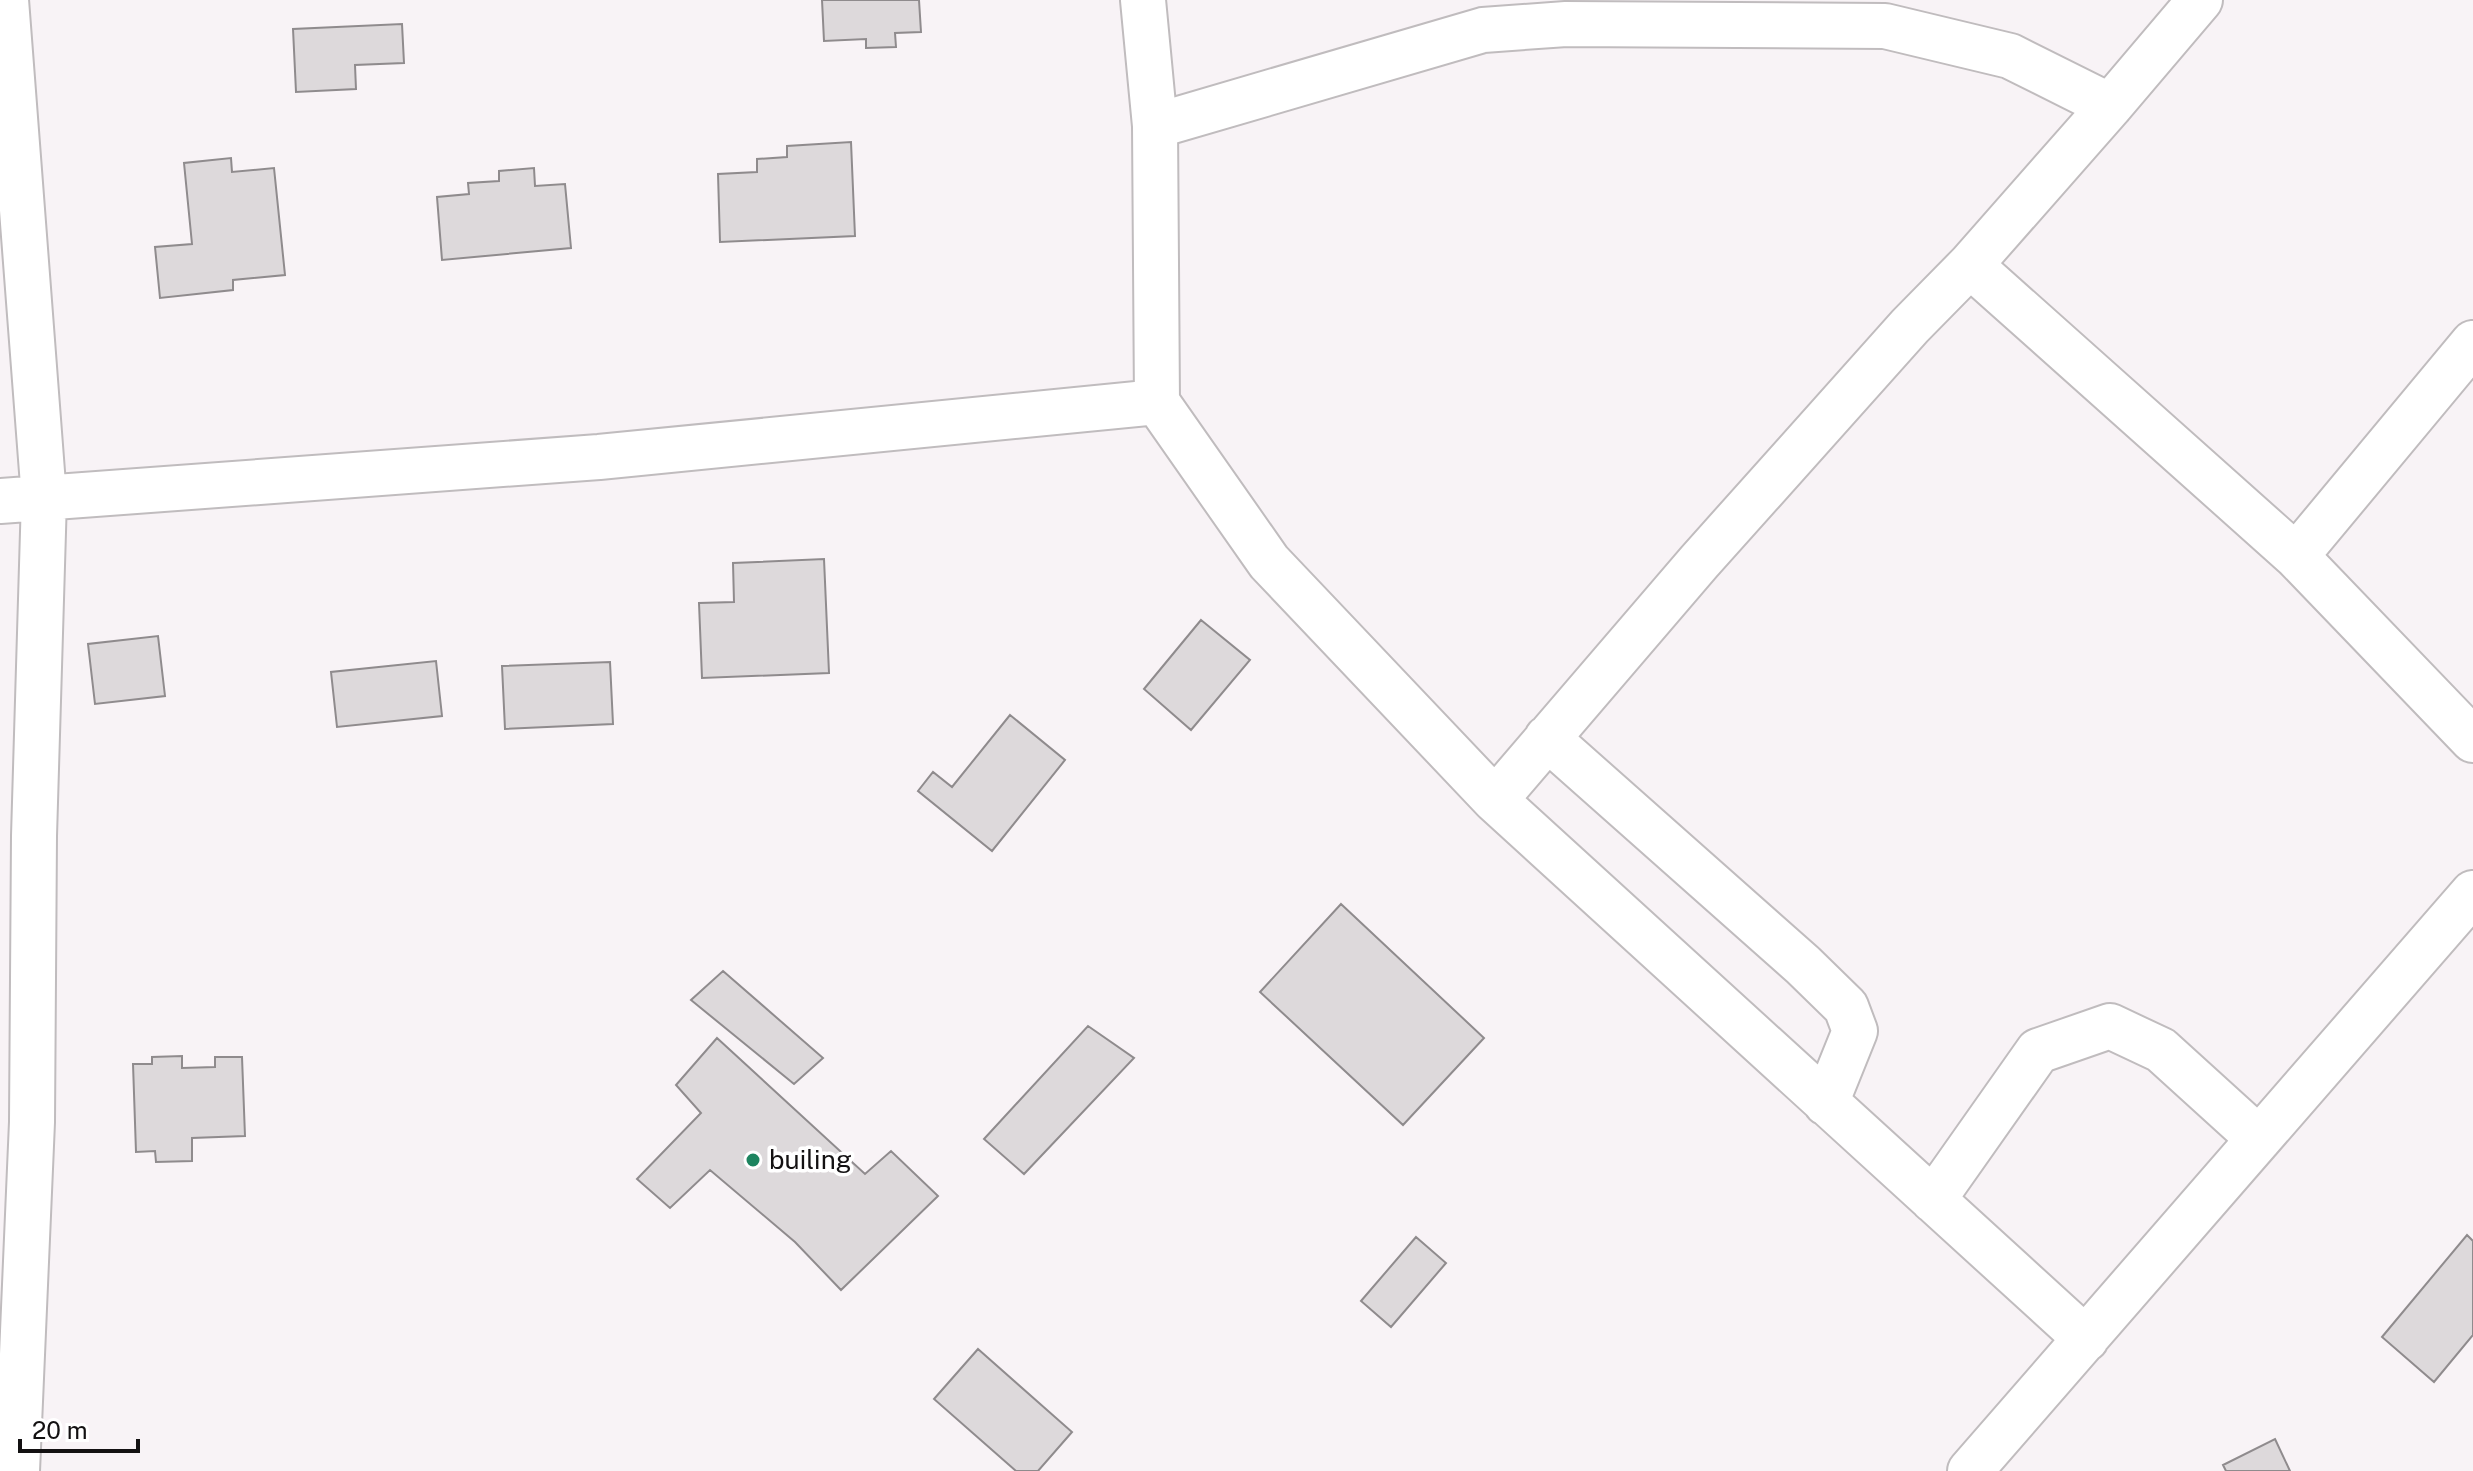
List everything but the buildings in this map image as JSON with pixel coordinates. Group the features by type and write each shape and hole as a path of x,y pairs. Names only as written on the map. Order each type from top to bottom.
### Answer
{"street":[{"path":"6,0 44,498 34,836 32,1122 17,1471"},
{"path":"1143,0 1155,126 1157,402 1269,562 1495,800 2086,1339"},
{"path":"1495,800 1699,562 1899,338 1970,265 2200,0"},
{"path":"1155,126 1483,30 1566,24 1885,26 2010,56 2110,106"},
{"path":"1970,265 2296,556 2473,740"},
{"path":"2296,556 2473,343"},
{"path":"0,501 599,457 1157,402"},
{"path":"1547,738 1803,965 1846,1007 1855,1031 1826,1103"},
{"path":"1970,1471 2473,893"},
{"path":"1933,1200 2038,1051 2110,1026 2161,1050 2259,1139"}],"place":[{"name":"builing","path":"753,1160"}]}
